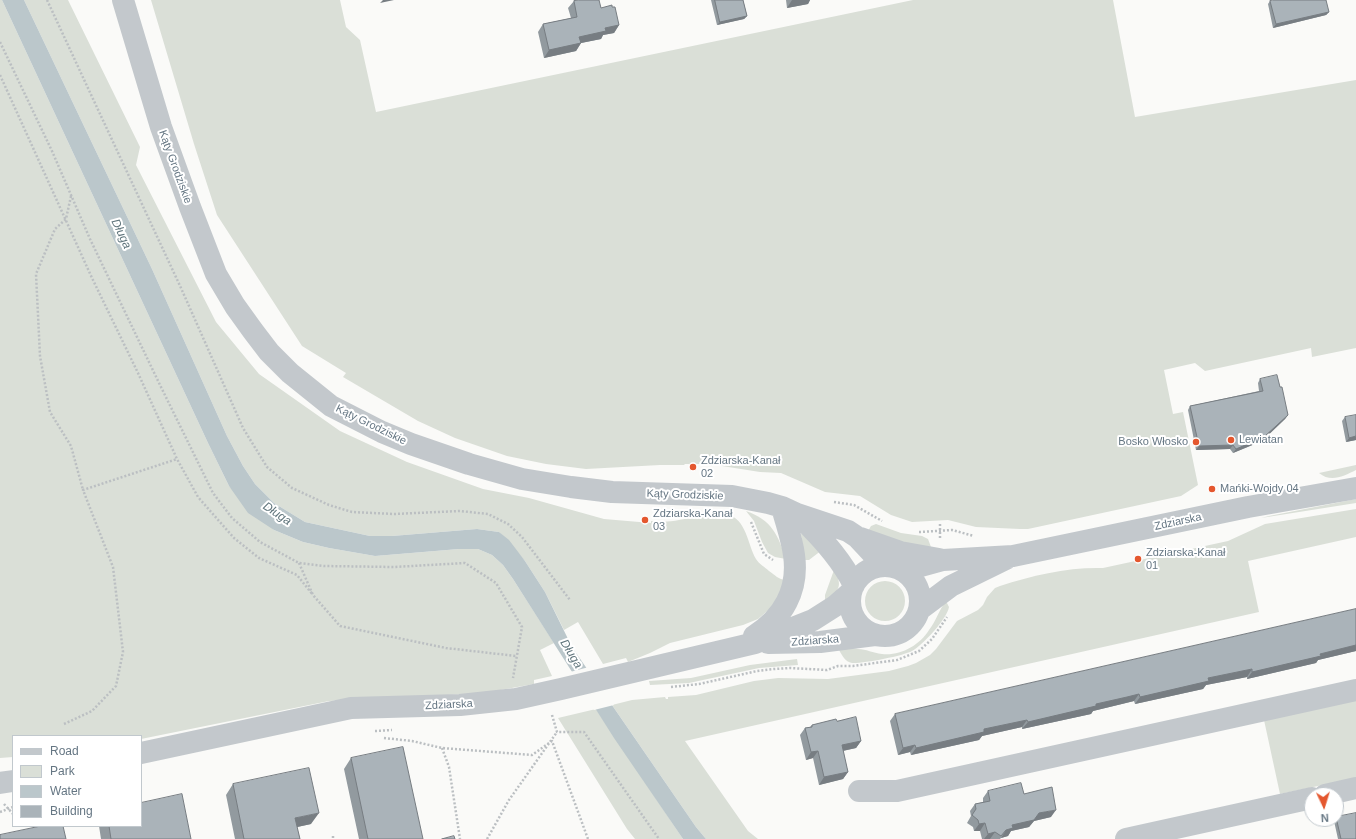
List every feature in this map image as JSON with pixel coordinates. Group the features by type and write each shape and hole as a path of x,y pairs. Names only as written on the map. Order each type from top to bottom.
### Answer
{"street":[{"name":"Kąty Grodziskie","path":"123,0 161,127 190,208 216,274 252,331 270,352 290,373 330,406 382,432 411,444 468,464 522,479 571,488 612,492 732,496 759,501 848,531 894,569"},
{"name":"Zdziarska","path":"894,569 942,550 968,557 1013,556 1352,487"},
{"name":"Kąty Grodziskie","path":"789,511 824,540 841,563 853,588"},
{"path":"732,649 766,629 777,618 790,596 795,574 795,563 789,511"},
{"path":"857,537 900,552 942,550"},
{"name":"Zdziarska","path":"919,610 951,586 1013,556"},
{"path":"875,567 894,569 912,578 918,588 920,599 919,610 914,620 907,628 897,634 886,636 875,635 865,630 857,623 852,613 850,602 853,588 859,577 866,571 875,567"},
{"name":"Zdziarska","path":"142,753 351,708 454,705 516,698 561,689 755,643 813,620 835,606 853,588"},
{"name":"Zdziarska","path":"755,643 820,642 875,635"},
{"path":"859,791 897,791 1356,690"},
{"path":"0,783 12,781"},
{"path":"1344,791 1356,788"},
{"path":"1126,839 1304,800"}],"path":[{"path":"0,42 52,151 90,239 213,493 232,518 260,542 299,563 324,566 394,567 465,563 496,583 522,627 512,676 516,698"},
{"path":"0,75 92,278 138,373 177,459 198,497 234,538 259,558 297,574 340,626 446,648 516,656"},
{"path":"64,724 92,711 116,686 123,652 113,567 83,490 71,446 50,412 40,356 36,274 55,229 66,219 71,196"},
{"path":"83,490 177,459"},
{"path":"732,496 740,509 750,520 764,554 774,561"},
{"path":"872,516 888,524"},
{"path":"940,524 942,550"},
{"path":"916,532 940,532"},
{"path":"299,563 313,595"},
{"path":"487,839 509,800 557,732 552,715"},
{"path":"372,731 398,729"},
{"path":"557,732 584,732 659,839"},
{"path":"384,738 412,741 442,748 532,755 552,741"},
{"path":"552,741 588,839"},
{"path":"442,748 449,767 460,839"},
{"path":"0,805 4,804 12,813"},
{"path":"0,812 12,807"}],"green space":[{"path":"0,0 2,0 229,486 274,530 303,542 375,556 459,549 478,549 492,555 503,565 513,579 554,643 540,650 552,676 534,680 534,684 495,691 466,694 329,701 142,739 142,735 12,735 12,757 0,758"},
{"path":"24,0 68,0 140,147 136,165 216,322 259,374 340,431 407,462 483,489 529,498 604,519 651,523 651,521 672,521 709,513 721,513 734,517 743,527 757,561 777,577 785,580 773,606 758,619 743,625 670,643 628,662 626,658 603,664 578,622 564,630 545,592 525,561 499,532 477,529 392,536 370,536 305,522 274,503 255,484 243,466 227,436 152,269"},
{"path":"151,0 340,0 346,27 360,40 376,112 913,0 1113,0 1135,117 1356,80 1356,348 1312,357 1311,348 1205,371 1195,363 1164,370 1173,414 1183,412 1198,485 1181,496 1028,529 976,527 948,520 912,522 891,515 860,496 825,492 781,473 760,472 700,464 586,469 546,464 507,456 455,438 418,421 343,377 346,373 302,346 217,215"},
{"path":"1356,465 1356,470 1338,478 1328,478 1319,473"},
{"path":"1356,499 1356,503 1261,518 1269,516"},
{"path":"1356,509 1356,537 1248,561 1259,612 685,741 748,831 758,839 706,839 696,827 612,705 632,700 665,697 668,699 668,697 696,695 754,681 778,678 828,679 889,671 908,666 930,655 957,621 978,610 995,588 1000,586 1051,572 1103,568 1228,541 1265,524"},
{"path":"746,511 762,519 773,529 786,559 775,557 768,553 754,521"},
{"path":"876,524 901,533 922,536 928,539 931,547 908,545 868,531 871,526"},
{"path":"801,534 822,550 809,560 804,560"},
{"path":"834,570 839,581 839,585 836,592 825,602 825,595"},
{"path":"881,581 889,581 896,584 902,590 905,601 902,612 896,618 889,621 881,621 874,618 868,612 865,605 865,597 868,590 874,584"},
{"path":"946,601 949,607 944,618 928,638 912,651 882,659 852,663 846,660 839,650 861,649 889,654 902,652 920,641 925,636"},
{"path":"797,659 798,665 759,668 689,683 650,685 649,681 691,678 750,665"},
{"path":"1356,700 1356,778 1313,787 1304,787 1304,789 1280,794 1264,720"},
{"path":"596,709 683,839 635,839 627,829 558,718"}],"water":[{"name":"Długa","path":"2,0 24,0 152,269 227,436 243,466 255,484 274,503 305,522 370,536 392,536 477,529 499,532 509,540 525,561 545,592 572,647 696,827 706,839 683,839 614,738 513,579 503,565 492,555 478,549 459,549 375,556 303,542 274,530 248,513 229,486 208,443"}],"pier":[{"path":"589,667 614,705 594,710 570,672"}],"building":[{"path":"599,0 601,8 612,5 612,7 615,7 619,25 605,28 606,31 579,37 581,43 549,50 543,24 577,17 574,1"},
{"path":"715,0 743,0 747,16 720,22"},
{"path":"1326,0 1329,12 1276,24 1270,1"},
{"path":"1277,375 1280,387 1282,387 1288,415 1264,437 1236,449 1233,445 1199,446 1190,406 1263,391 1260,379"},
{"path":"1356,415 1356,436 1349,438 1345,417"},
{"path":"1356,609 1356,645 1320,654 1321,656 1252,672 1252,669 1208,678 1209,681 1140,697 1139,694 1028,722 1027,720 984,729 984,732 916,748 915,745 903,748 895,714"},
{"path":"856,717 861,741 842,745 848,772 824,777 818,751 811,752 805,728 836,719 837,721"},
{"path":"403,747 423,839 368,839 351,758"},
{"path":"309,768 319,813 295,818 300,839 244,839 233,784"},
{"path":"1021,783 1024,794 1052,787 1056,810 1039,813 1034,820 1012,825 1013,828 1006,830 1001,836 995,832 988,834 985,823 979,824 978,820 972,815 976,809 975,804 990,801 988,791"},
{"path":"182,794 191,839 111,839 109,827 142,827 142,803"},
{"path":"1356,813 1356,839 1341,839 1338,827 1344,827 1344,815"},
{"path":"36,827 63,827 66,839 0,839 0,835"},
{"path":"454,836 455,839 442,839"}],"place":[{"name":"Lewiatan","path":"1231,440"},
{"name":"Bosko Włosko","path":"1196,442"},
{"name":"Zdziarska-Kanał 02","path":"693,467"},
{"name":"Mańki-Wojdy 04","path":"1212,489"},
{"name":"Zdziarska-Kanał 03","path":"645,520"},
{"name":"Zdziarska-Kanał 01","path":"1138,559"}]}
